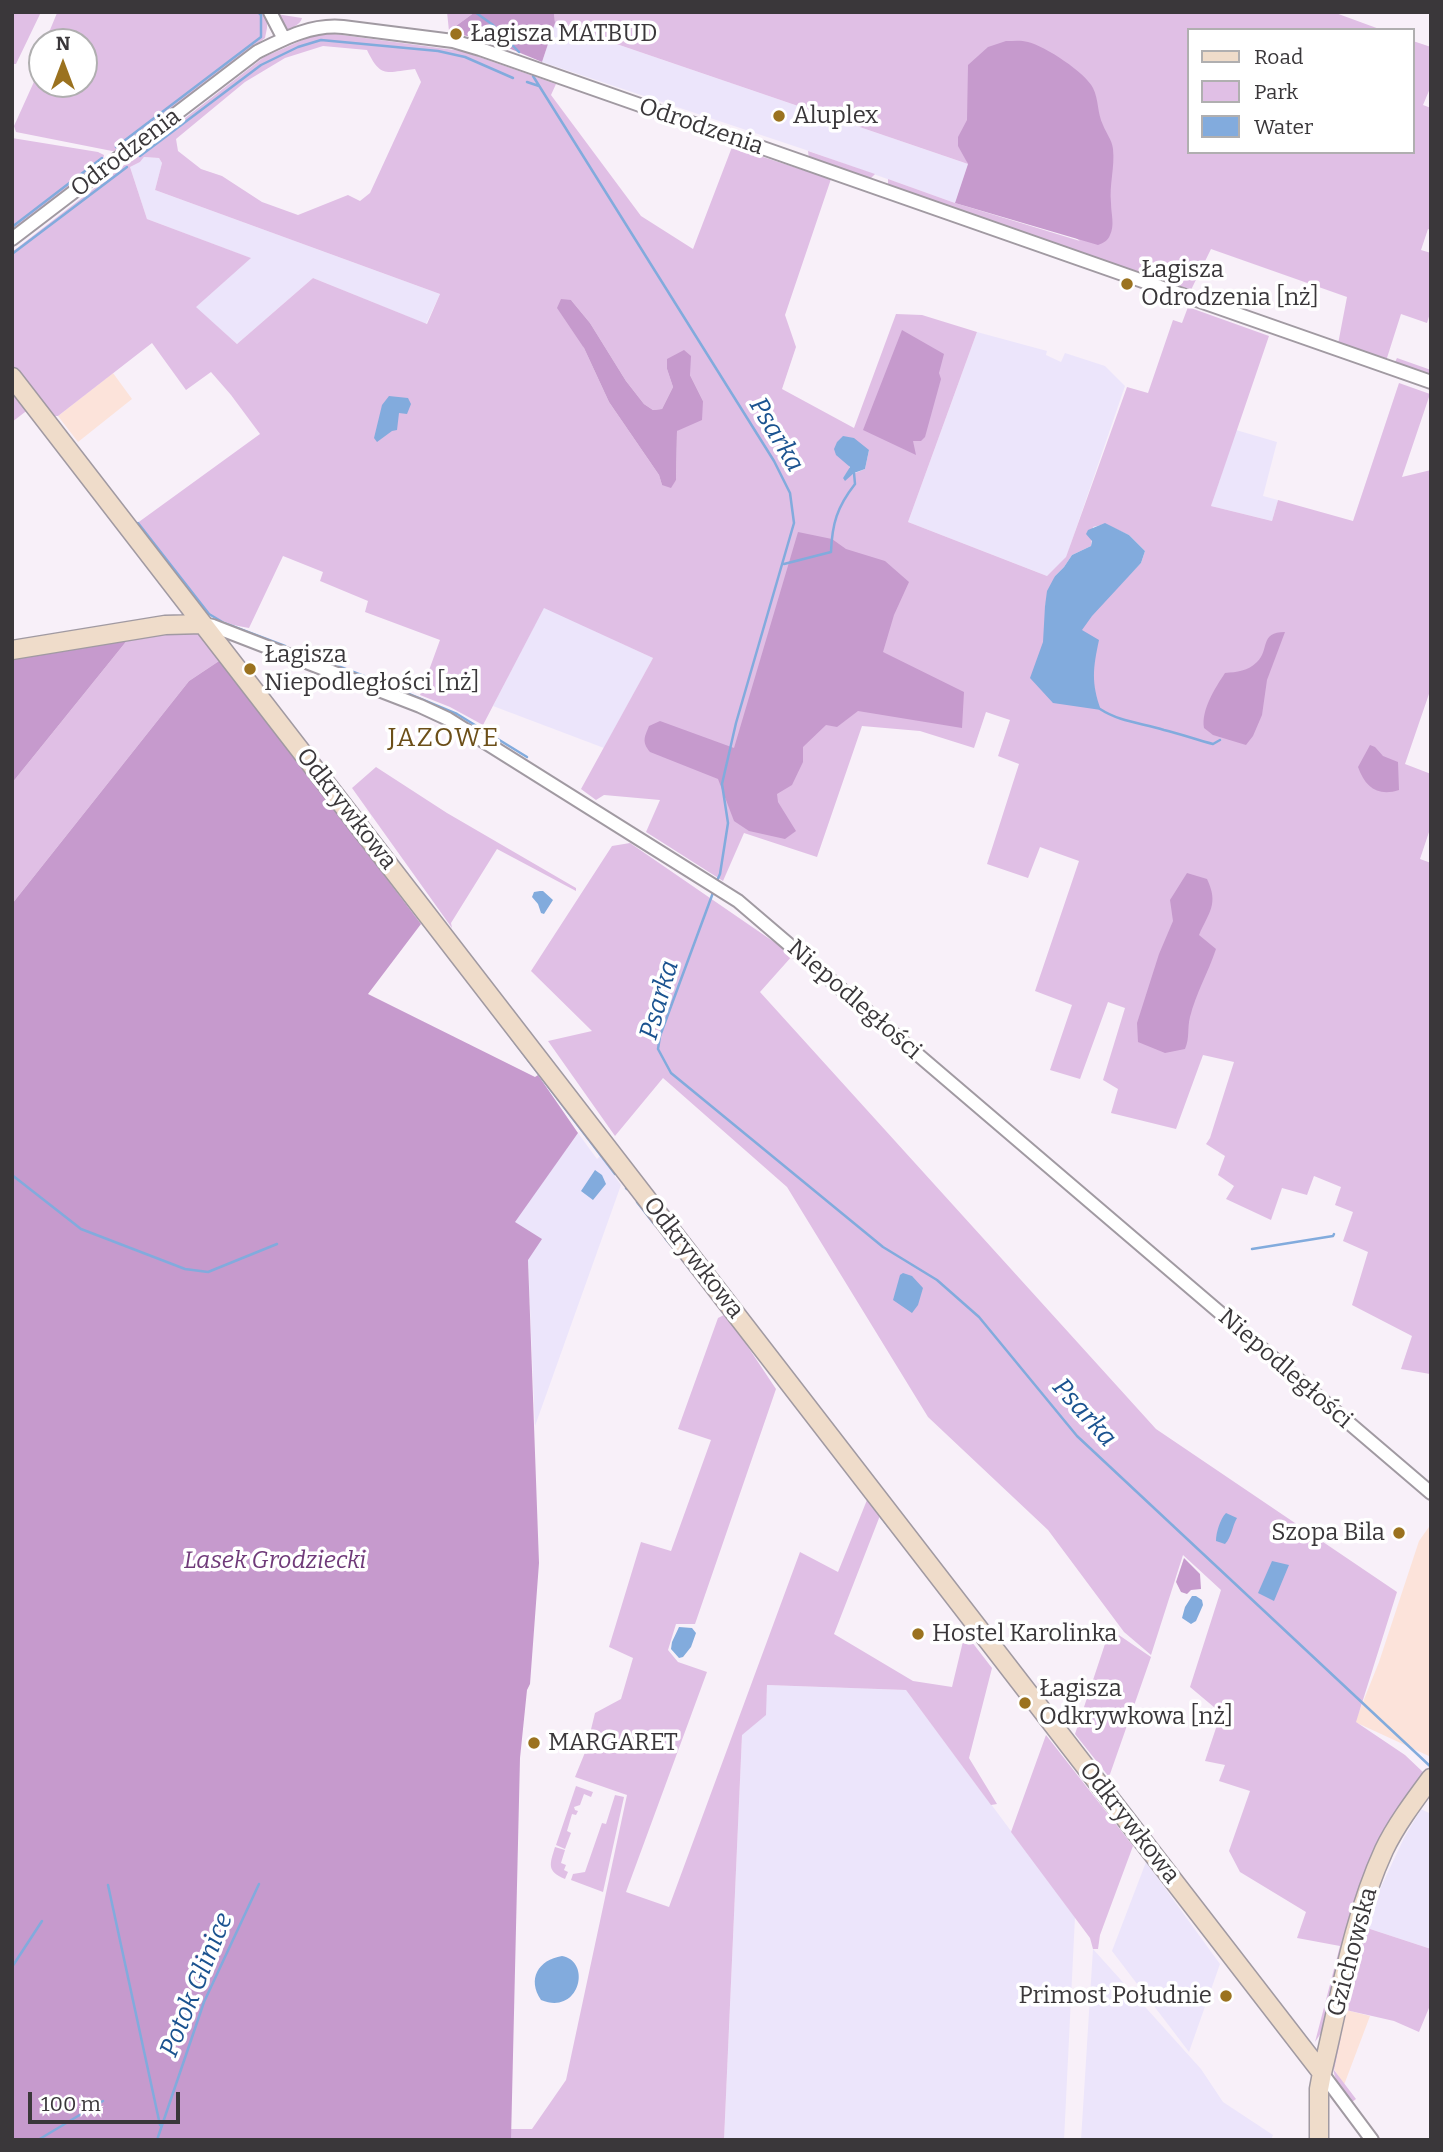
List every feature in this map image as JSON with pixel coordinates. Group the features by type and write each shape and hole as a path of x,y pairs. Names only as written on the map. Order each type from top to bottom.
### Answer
{"street":[{"path":"270,12 284,39"},
{"name":"Odrodzenia","path":"12,239 257,52 313,28 329,26 453,41 509,59 1431,382"},
{"name":"Odkrywkowa","path":"12,377 1373,2140"},
{"path":"12,650 165,625 203,624"},
{"name":"Niepodległości","path":"203,624 384,692 447,719 738,901 1431,1493"},
{"name":"Gzichowska","path":"1319,2140 1319,2089 1361,1912 1385,1849 1428,1782"}],"shaded area":[{"path":"555,23 968,164 955,203 542,62"},
{"path":"144,157 159,158 162,163 155,190 440,294 426,324 313,278 237,344 195,307 250,258 147,219 130,167"},
{"path":"977,332 1047,351 1046,355 1061,362 1065,353 1105,366 1125,386 1066,558 1047,576 908,522"},
{"path":"113,373 132,399 78,442 58,416"},
{"path":"1236,430 1277,442 1263,496 1278,500 1272,521 1211,506"},
{"path":"544,607 653,658 604,748 493,706"},
{"path":"578,1133 597,1159 600,1156 621,1185 535,1426 528,1260 514,1222"},
{"path":"1431,1524 1431,1757 1355,1722 1379,1662 1419,1541"},
{"path":"767,1685 906,1690 1075,1917 1064,2140 724,2140 742,1734 765,1715"},
{"path":"1421,1809 1431,1814 1431,1949 1367,1928 1381,1887"},
{"name":"Primost Południe","path":"1146,1862 1220,1964 1189,2052 1112,1951"},
{"path":"1093,1949 1201,2069 1223,2102 1273,2135 1271,2140 1081,2140"},
{"path":"1346,2010 1370,2016 1344,2085 1334,2069"}],"green space":[{"path":"12,12 41,12 33,28 28,28 28,39 16,64 12,64"},
{"path":"264,12 267,14 267,28 265,38 117,152 16,132 14,126 28,95 28,98 98,98 98,28 51,28 57,13"},
{"path":"447,12 475,12 449,31"},
{"path":"475,12 554,12 555,23 542,62 506,47 449,31"},
{"path":"554,12 1333,12 1377,28 1188,28 1188,154 1415,154 1415,42 1431,47 1431,86 1423,105 1431,108 1431,230 1428,229 1421,250 1431,253 1431,310 1427,323 1401,314 1386,361 1338,344 1347,297 1211,249 1190,292 888,186 888,179 955,203 1080,241 964,154 968,164 555,23"},
{"path":"276,14 302,18 298,24 287,30"},
{"path":"327,33 462,51 556,84 551,95 641,216 693,249 732,147 831,179 785,315 796,347 782,389 854,428 896,314 922,315 977,332 908,522 1047,576 1066,557 1127,387 1148,393 1173,320 1182,323 1188,307 1269,336 1211,506 1272,521 1278,500 1353,521 1399,383 1430,394 1402,477 1431,470 1431,688 1405,764 1431,774 1431,826 1420,859 1431,863 1430,1374 1401,1369 1412,1336 1352,1305 1368,1252 1343,1241 1353,1212 1335,1205 1341,1187 1314,1176 1307,1195 1282,1188 1271,1220 1226,1199 1234,1186 1218,1175 1225,1156 1206,1144 1234,1062 1203,1055 1176,1129 1111,1113 1118,1089 1103,1080 1125,1008 1108,1002 1080,1079 1050,1070 1072,1005 1035,991 1079,861 1040,847 1028,878 987,864 1019,764 998,756 1010,720 986,712 974,748 920,731 862,726 817,857 744,833 723,881 646,832 660,800 604,795 596,800 581,789 653,658 544,608 483,725 420,695 440,640 365,612 368,601 320,581 323,572 283,556 249,628 210,616 136,524 260,434 211,372 186,390 152,343 58,416 52,416 12,364 12,252 264,57 307,38","holes":["323,46 367,50 376,66 385,72 415,69 421,82 370,193 360,201 348,195 298,215 262,202 222,176 201,169 178,151 176,139 245,82 285,58","144,157 159,158 162,163 155,190 440,294 427,324 313,278 237,344 196,307 251,258 147,219 130,167","571,300 590,323 626,381 644,404 653,410 662,409 673,387 667,369 690,375 703,401 677,431 676,480 662,485 659,475 609,402 584,348","869,450 865,469 843,478 850,469 848,463","1105,524 1129,535 1145,551 1141,563 1111,594 1045,606 1055,576 1072,555 1091,546 1093,527"]},
{"path":"1006,41 1025,41 1044,49 1074,68 1093,88 1113,156 1112,227 1108,239 1098,245 955,203 968,164 958,146 958,137 967,120 968,65 988,47"},
{"path":"12,138 98,152 104,155 103,160 12,231"},
{"path":"808,151 875,174 869,180 809,159"},
{"path":"561,299 571,300 590,323 626,381 644,404 653,410 662,409 673,387 667,359 684,350 691,356 690,375 703,401 702,420 677,431 676,480 671,488 662,485 659,475 609,402 584,348 557,308"},
{"path":"902,330 944,354 939,373 941,379 925,437 921,441 913,441 916,455 863,430"},
{"path":"1397,358 1431,370 1431,377 1394,364"},
{"path":"12,387 29,409 12,422"},
{"path":"798,532 832,539 846,549 885,561 909,582 894,615 883,652 964,692 962,728 858,711 837,727 826,725 803,747 803,762 792,785 777,794 778,802 796,831 785,839 749,831 734,821 718,779 650,752 645,740 649,726 660,721 734,748"},
{"path":"198,631 208,641 219,661 189,681 12,904 12,783 129,638"},
{"path":"1285,632 1267,680 1262,715 1253,736 1246,745 1213,735 1204,728 1205,714 1213,692 1225,673 1254,665 1261,657 1268,638"},
{"path":"129,638 12,783 12,656"},
{"name":"Lasek Grodziecki","path":"219,661 421,924 368,994 535,1077 538,1075 578,1133 515,1222 542,1239 528,1260 539,1563 530,1684 527,1690 520,1758 511,2140 12,2140 12,904 189,681"},
{"path":"1370,745 1383,756 1398,762 1399,790 1379,791 1364,780 1358,767"},
{"path":"376,767 447,813 576,888 576,891 497,849 451,923 452,928 352,788"},
{"path":"630,843 793,955 760,992 1156,1429 1397,1592 1356,1722 1405,1755 1425,1774 1401,1807 1326,2032 1321,2033 1315,2042 1340,1946 1297,1938 1306,1912 1240,1872 1229,1851 1250,1791 1219,1781 1225,1765 1205,1761 1221,1713 1190,1687 1221,1590 1183,1555 1151,1655 1124,1632 1048,1530 928,1417 787,1187 663,1078 615,1136 548,1041 592,1031 531,971 612,846"},
{"path":"1187,873 1207,879 1211,888 1211,908 1199,935 1216,949 1193,1008 1185,1049 1165,1053 1138,1042 1137,1023 1159,954 1173,921 1170,900"},
{"path":"726,1314 776,1389 695,1624 676,1624 668,1650 678,1662 707,1672 626,1892 669,1907 800,1552 838,1572 869,1495 881,1513 834,1634 913,1681 952,1687 965,1633 992,1668 969,1758 997,1804 991,1805 906,1690 767,1685 766,1715 742,1735 724,2140 511,2140 511,2129 532,2129 566,2080 627,1795 575,1777 586,1750 595,1713 621,1699 633,1658 609,1647 641,1542 671,1551 711,1440 678,1429 718,1318"},
{"path":"1184,1558 1200,1574 1201,1589 1191,1590 1187,1594 1181,1592 1176,1582"},
{"path":"1110,1629 1151,1657 1109,1777 1075,1734"},
{"path":"1046,1735 1133,1846 1100,1935 1098,1949 1093,1949 1090,1938 1011,1832"},
{"path":"576,1786 593,1792 591,1797 584,1794 580,1805 574,1807 578,1811 576,1815 572,1814 567,1831 571,1833 565,1849 556,1845"},
{"path":"615,1795 624,1797 603,1892 571,1880 573,1874 585,1872 602,1823 606,1824"},
{"path":"555,1847 565,1850 561,1863 566,1865 564,1870 568,1872 565,1879 552,1870"},
{"path":"1367,1928 1431,1949 1431,2003 1419,2032 1394,2021 1346,2010"},
{"path":"1341,2037 1334,2070 1356,2099 1352,2102 1339,2085 1334,2072 1333,2066 1334,2059"}],"water":[{"path":"389,396 408,398 411,404 407,414 399,413 397,430 377,442 374,438 382,405"},
{"path":"843,436 854,438 869,450 865,469 854,473 845,481 843,478 850,467 836,455 834,449"},
{"path":"1105,523 1129,535 1145,551 1141,563 1082,630 1099,640 1094,675 1101,710 1053,703 1030,678 1043,642 1047,591 1072,555 1091,546 1092,541 1086,534 1088,530"},
{"path":"543,891 553,900 544,914 532,897 534,892"},
{"path":"595,1170 602,1175 606,1184 593,1200 581,1191"},
{"path":"903,1273 912,1276 923,1288 918,1305 912,1313 893,1300 900,1275"},
{"path":"1226,1513 1237,1518 1225,1544 1216,1541 1219,1526"},
{"path":"1272,1561 1289,1565 1274,1601 1258,1593"},
{"path":"1192,1596 1202,1600 1203,1605 1196,1621 1191,1624 1182,1618"},
{"path":"679,1627 692,1628 696,1633 691,1647 679,1658 671,1649"},
{"path":"562,1956 577,1967 577,1986 565,2001 554,2003 541,2000 535,1985 537,1972 547,1962"}],"waterway":[{"path":"116,147 261,37 261,15 258,12"},
{"name":"Psarka","path":"475,12 493,25 519,52"},
{"path":"140,156 261,65 298,47 321,40 438,51 465,57 513,78"},
{"name":"Psarka","path":"533,76 774,461 790,493 794,523 736,723 722,784 728,823 720,874 716,883"},
{"path":"527,82 539,86"},
{"path":"12,227 102,158"},
{"path":"12,254 127,167"},
{"path":"784,564 831,552 837,516 855,484 854,473"},
{"path":"138,523 209,614 224,623 285,646"},
{"path":"301,652 364,676"},
{"path":"380,682 457,714 527,757"},
{"path":"1100,709 1123,720 1213,744 1220,740"},
{"name":"Psarka","path":"714,890 660,1036 658,1049 671,1073 883,1247 937,1280 979,1317 1077,1436 1431,1767"},
{"path":"512,1039 615,1174"},
{"path":"12,1175 81,1229 185,1269 208,1272 277,1244"},
{"path":"637,1202 655,1225"},
{"path":"1252,1249 1334,1234"},
{"path":"665,1238 670,1244"},
{"path":"682,1259 691,1271"},
{"path":"881,1517 888,1526"},
{"name":"Potok Glinice","path":"157,2140 204,2002 259,1884"},
{"path":"108,1885 160,2125"},
{"path":"12,1967 42,1921"},
{"path":"38,2140 103,2101"}],"place":[{"name":"Łagisza MATBUD","path":"456,34"},
{"name":"Aluplex","path":"779,116"},
{"name":"Łagisza Odrodzenia [nż]","path":"1127,284"},
{"name":"Łagisza Niepodległości [nż]","path":"250,669"},
{"name":"Szopa Bila","path":"1399,1533"},
{"name":"Hostel Karolinka","path":"918,1634"},
{"name":"Łagisza Odkrywkowa [nż]","path":"1025,1703"},
{"name":"MARGARET","path":"534,1743"},
{"name":"Primost Południe","path":"1226,1996"}],"district":[{"name":"JAZOWE","path":"444,739"}]}
